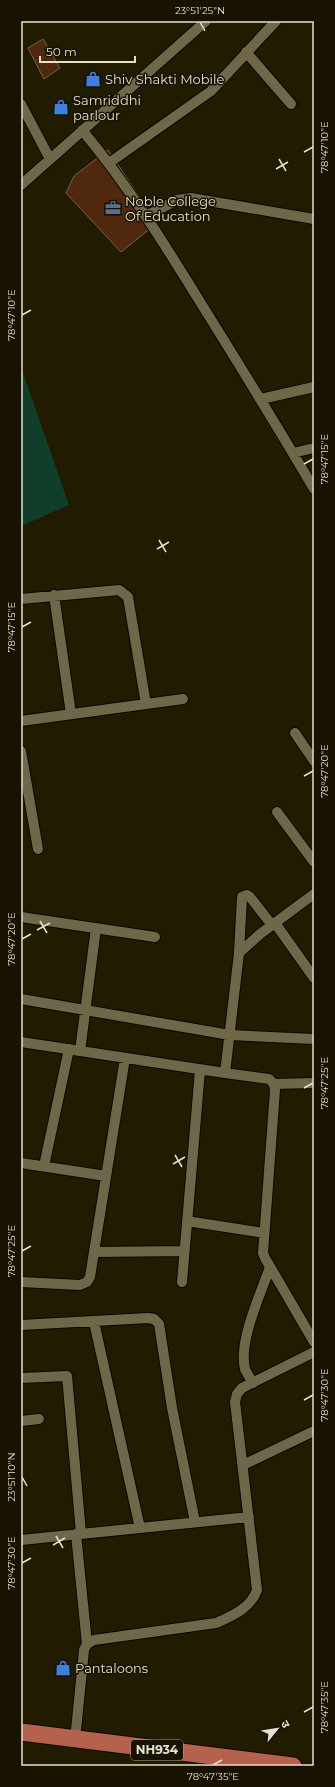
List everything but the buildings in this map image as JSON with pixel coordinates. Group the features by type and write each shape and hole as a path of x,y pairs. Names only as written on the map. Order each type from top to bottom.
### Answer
{"highway":[{"name":"NH934","path":"21,1732 75,1740 293,1766"}],"street":[{"path":"21,185 206,21"},
{"path":"109,163 211,91 276,21"},
{"path":"246,52 291,104"},
{"path":"21,104 50,159"},
{"path":"82,130 109,163 146,216 261,399 314,489"},
{"path":"146,216 177,200 191,198 314,219"},
{"path":"261,399 314,387"},
{"path":"293,453 314,448"},
{"path":"21,600 54,595 119,590 124,592 128,597 146,704"},
{"path":"54,595 71,714"},
{"path":"21,721 183,699"},
{"path":"295,733 314,761"},
{"path":"21,751 38,849"},
{"path":"278,812 314,862"},
{"path":"239,954 273,924 314,894"},
{"path":"225,1073 239,954 242,897 245,895 250,897 273,924 314,978"},
{"path":"21,917 155,937"},
{"path":"80,1051 96,928"},
{"path":"21,999 230,1035 314,1039"},
{"path":"21,1042 200,1070 269,1079 274,1084 275,1090 263,1253 314,1342"},
{"path":"44,1166 69,1049"},
{"path":"21,1282 80,1285 87,1282 90,1277 125,1058"},
{"path":"182,1282 200,1070"},
{"path":"274,1084 314,1083"},
{"path":"21,1163 106,1176"},
{"path":"187,1221 264,1233"},
{"path":"94,1252 184,1251"},
{"path":"253,1383 246,1370 244,1358 250,1322 270,1267"},
{"path":"21,1325 148,1318 154,1319 159,1324 172,1408 195,1522"},
{"path":"94,1322 140,1528"},
{"path":"87,1644 94,1640 216,1623 234,1615 254,1598 257,1590 235,1401 237,1394 242,1388 314,1352"},
{"path":"21,1378 67,1376 87,1644 84,1650 75,1740"},
{"path":"21,1421 39,1419"},
{"path":"243,1465 314,1431"},
{"path":"21,1540 249,1517"}],"green space":[{"path":"21,367 69,505 21,526"}],"place":[{"name":"Shiv Shakti Mobile","path":"93,79"},
{"name":"Samriddhi parlour","path":"61,107"},
{"name":"Noble College Of Education","path":"113,208"},
{"name":"Pantaloons","path":"63,1668"}]}
